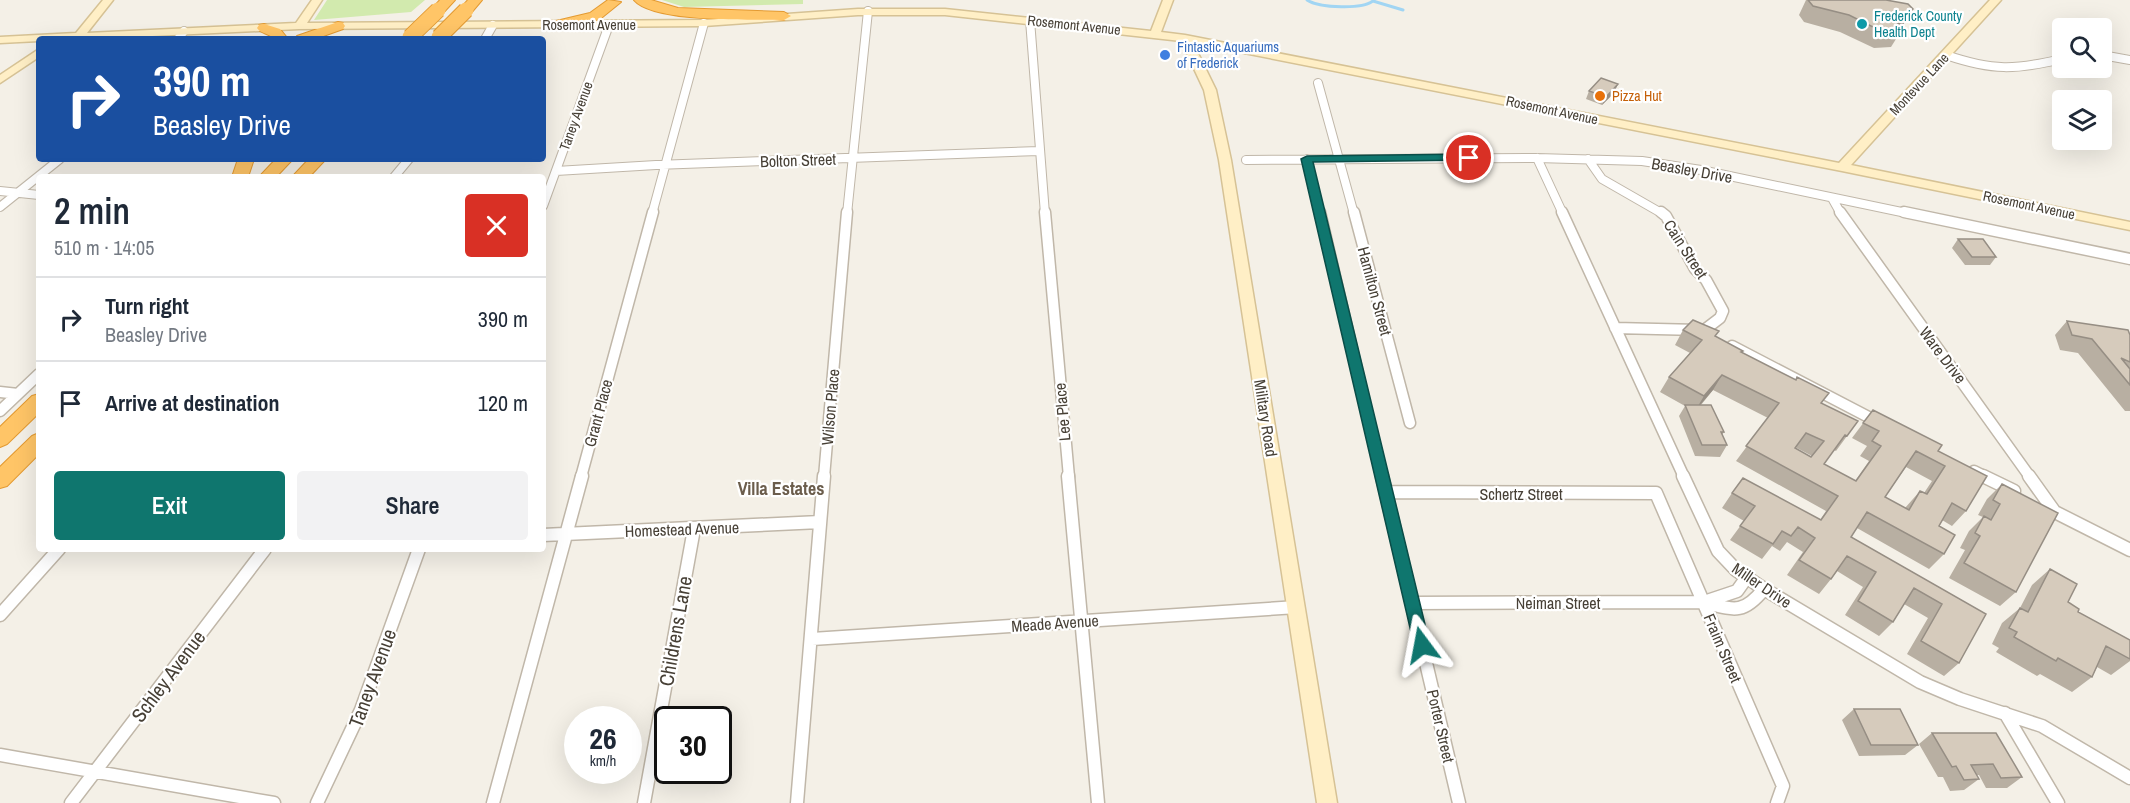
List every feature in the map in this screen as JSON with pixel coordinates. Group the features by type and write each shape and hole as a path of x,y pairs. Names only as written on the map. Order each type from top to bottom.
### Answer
{"highway":[{"path":"641,0 665,10 692,14 784,16"},
{"path":"557,25 595,16 617,1"},
{"path":"609,25 609,17 617,1"},
{"path":"411,36 443,5"},
{"path":"440,36 471,5"},
{"path":"300,32 338,27"},
{"path":"264,28 279,36"},
{"path":"270,174 282,162"},
{"path":"303,174 315,162"},
{"path":"0,439 36,404"},
{"path":"0,480 36,444"}],"main road":[{"path":"80,35 108,0"},
{"path":"73,36 181,35 264,28 300,32 317,0"},
{"path":"1155,34 1168,0"},
{"name":"Montevue Lane","path":"1842,167 1996,0"},
{"name":"Rosemont Avenue","path":"338,27 704,23 868,11 945,12 1030,20 1185,39 1842,167 2130,226"},
{"path":"0,40 36,39"},
{"name":"Military Road","path":"1185,39 1210,90 1225,160 1298,607 1327,803"},
{"path":"0,80 36,54"}],"street":[{"name":"Wilson Place","path":"797,803 820,522 868,11"},
{"name":"Lee Place","path":"1030,20 1039,151 1098,803"},
{"name":"Grant Place","path":"493,803 704,23"},
{"path":"487,36 493,25"},
{"name":"Taney Avenue","path":"546,198 609,25"},
{"path":"1946,55 1983,68 2005,71 2052,61"},
{"path":"2112,57 2130,60"},
{"name":"Hamilton Street","path":"1318,83 1410,423"},
{"name":"Bolton Street","path":"556,171 1039,151"},
{"name":"Beasley Drive","path":"1246,160 1537,158 1642,161 1675,165 2130,260"},
{"name":"Miller Drive","path":"1537,158 1718,551 1764,589 1920,682 1960,699 2050,730 2130,778"},
{"name":"Porter Street","path":"1307,159 1459,803"},
{"name":"Cain Street","path":"1588,159 1602,179 1666,216 1695,269 1706,280 1723,311 1711,336"},
{"path":"41,174 56,162"},
{"path":"397,174 407,162"},
{"path":"0,207 36,178"},
{"path":"0,191 36,195"},
{"name":"Ware Drive","path":"1832,198 1849,226 1970,391 2054,512"},
{"path":"1615,328 1689,328 1711,336 1886,426"},
{"path":"0,411 36,377"},
{"path":"0,392 18,394"},
{"path":"1960,463 2130,550"},
{"name":"Schertz Street","path":"1386,492 1656,493"},
{"name":"Fraim Street","path":"1656,493 1783,786 1777,803"},
{"name":"Homestead Avenue","path":"546,535 820,522"},
{"name":"Childrens Lane","path":"644,803 694,529"},
{"path":"0,615 56,552"},
{"name":"Schley Avenue","path":"71,803 263,552"},
{"name":"Taney Avenue","path":"317,803 336,770 360,716 418,552"},
{"name":"Neiman Street","path":"1704,602 1737,591 1747,577"},
{"name":"Neiman Street","path":"1412,603 1704,602 1733,609 1745,609 1752,605 1764,589"},
{"name":"Meade Avenue","path":"812,639 1298,607"},
{"path":"2005,713 2058,803"},
{"path":"0,755 274,803"}],"green space":[{"path":"327,0 425,0 411,12 314,20"},
{"path":"662,0 803,0 803,4 684,7"}],"building":[{"path":"1808,0 1886,0 1908,4 1913,9 1895,26 1901,31 1883,32 1849,15 1813,6"},
{"path":"1601,78 1618,84 1606,97 1589,91"},
{"path":"1958,239 1983,239 1996,257 1972,257"},
{"path":"1693,320 1719,331 1715,336 1743,351 1741,352 1796,380 1797,377 1829,393 1821,403 1858,421 1824,464 1856,481 1881,446 1872,441 1879,431 1863,423 1873,410 1942,445 1938,451 1987,476 1966,511 1952,503 1939,526 1955,535 1944,554 1867,512 1851,537 1986,614 1959,663 1921,641 1942,604 1914,588 1893,622 1858,601 1876,572 1847,556 1831,579 1799,560 1815,538 1798,527 1791,536 1782,531 1773,544 1740,526 1755,506 1732,493 1743,478 1821,520 1838,496 1746,446 1779,403 1722,375 1704,396 1669,377 1702,340 1683,330","holes":["1806,433 1824,441 1811,457 1795,448","1916,451 1945,466 1927,494 1920,491 1909,510 1885,497"]},
{"path":"2067,321 2128,330 2130,362 2121,358 2130,369 2130,385 2092,339 2072,335"},
{"path":"1685,405 1711,405 1724,432 1721,432 1727,445 1702,445"},
{"path":"2002,484 2058,513 2016,592 1964,563 1980,536 1975,533 1984,516 1991,520 2000,504 1993,500"},
{"path":"2050,569 2077,584 2068,602 2079,609 2078,612 2130,640 2130,659 2106,646 2092,677 2058,658 2056,661 2014,637 2017,632 2009,628 2020,608 2028,612"},
{"path":"1854,709 1900,709 1918,745 1871,745"},
{"path":"1932,733 1996,733 2022,777 2001,778 1993,764 1971,765 1979,779 1964,780 1956,766 1952,767"}],"waterway":[{"path":"1307,0 1321,5 1341,7 1352,7 1374,0"},
{"path":"1373,1 1403,10"}],"place":[{"name":"Frederick County Health Dept","path":"1862,24"},
{"name":"Fintastic Aquariums of Frederick","path":"1165,55"},
{"name":"Pizza Hut","path":"1600,96"}],"district":[{"name":"Villa Estates","path":"781,488"}],"route":[{"path":"1422,645 1307,159 1469,158"}]}
